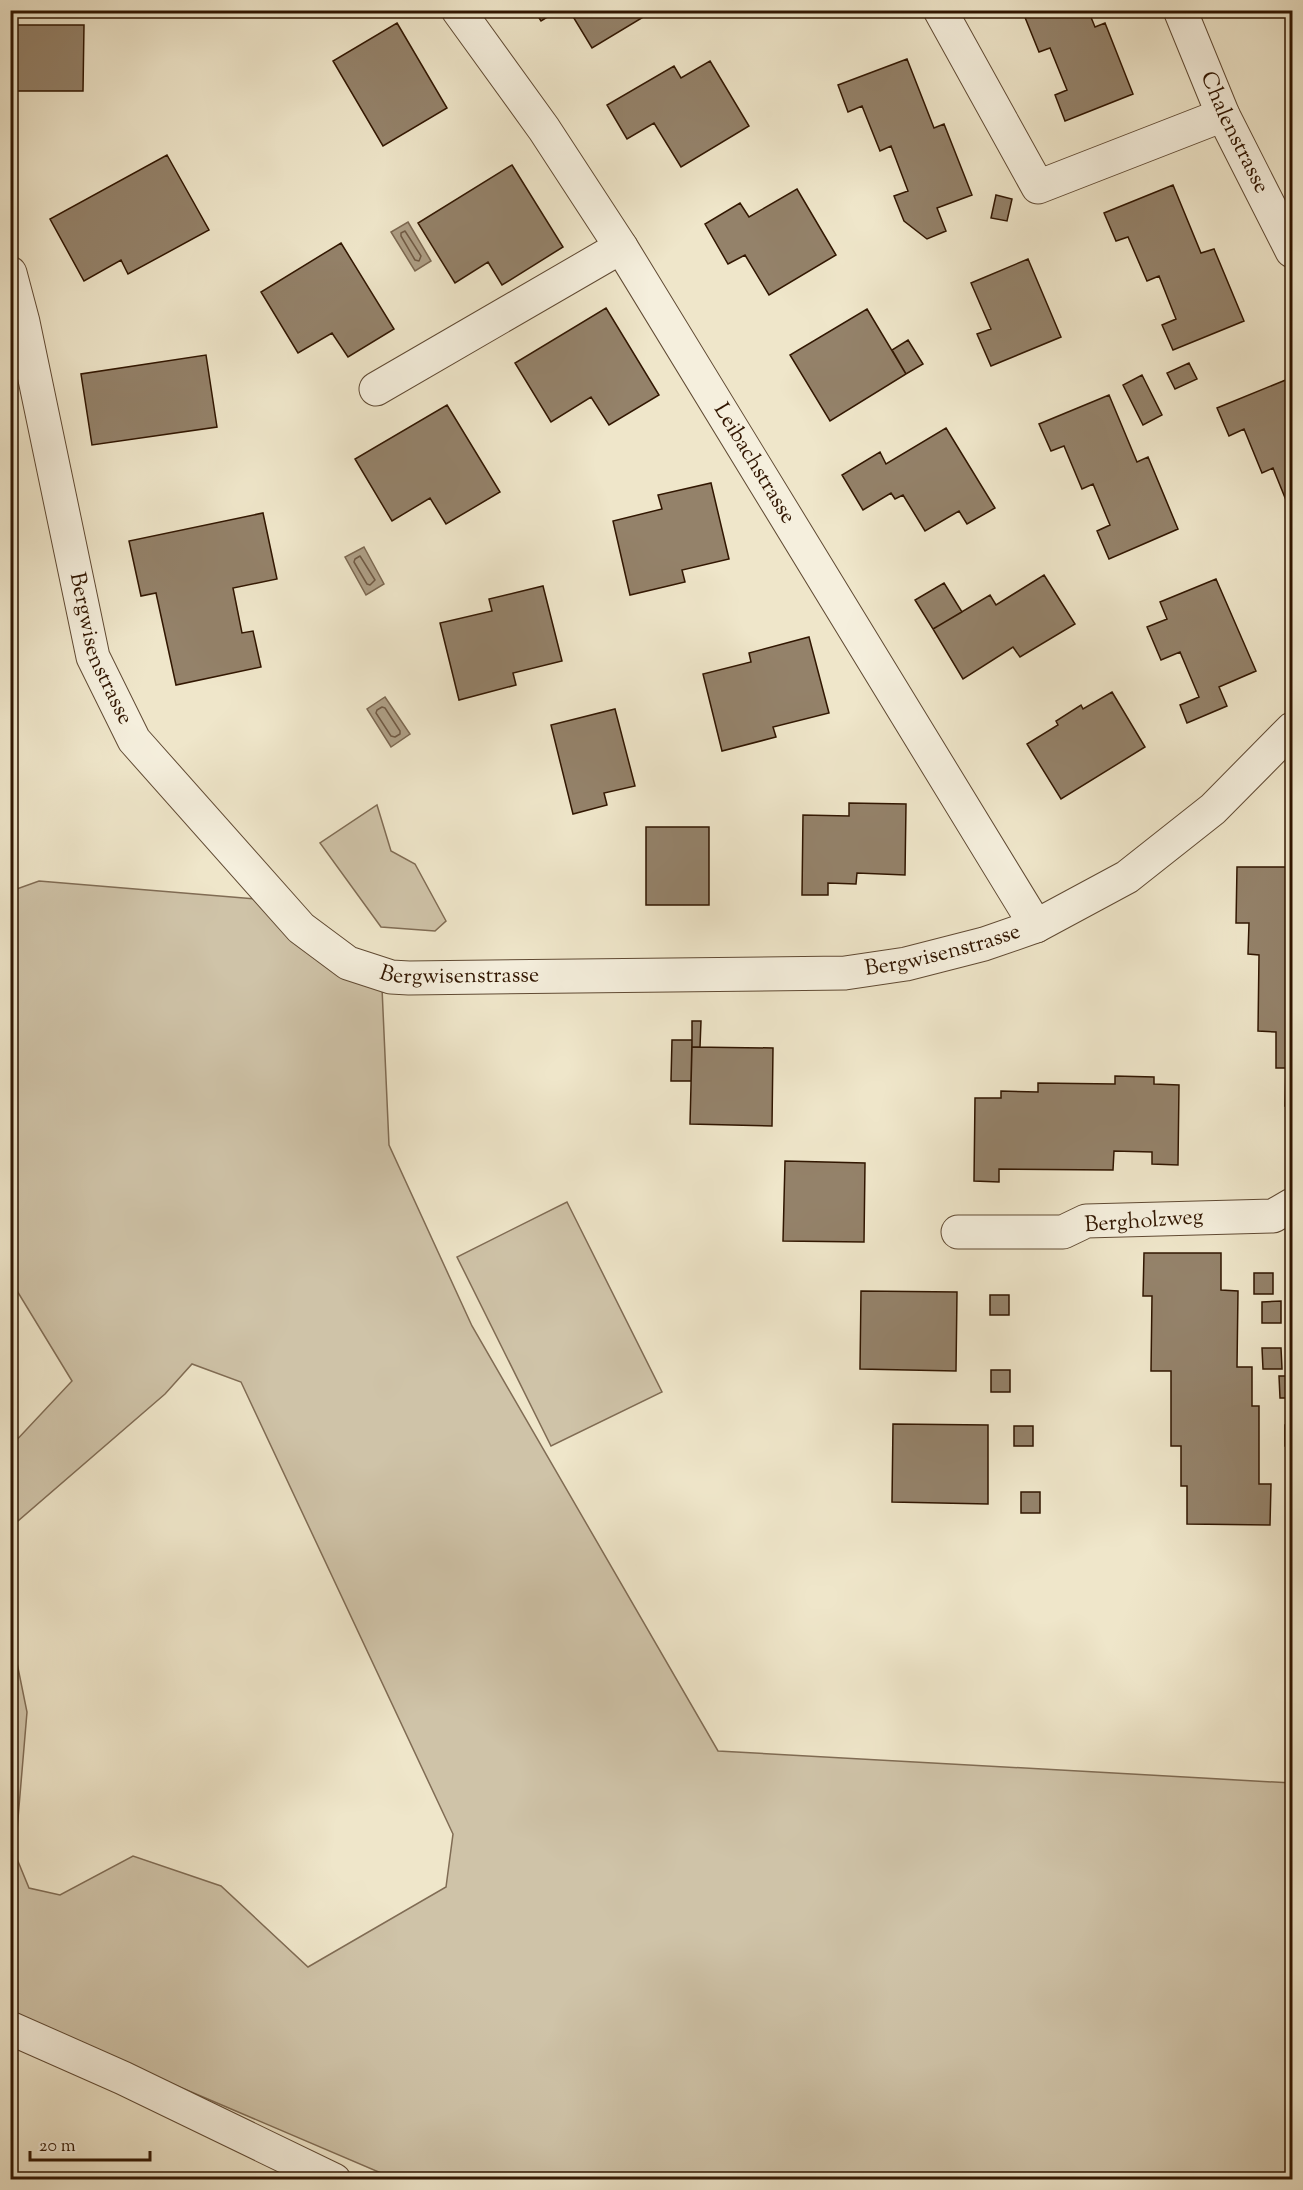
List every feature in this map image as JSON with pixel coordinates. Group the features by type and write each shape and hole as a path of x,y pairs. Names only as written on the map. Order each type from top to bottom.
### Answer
{"street":[{"name":"Leibachstrasse","path":"458,10 544,129 621,247 1036,926"},
{"path":"940,10 1038,187 1223,115"},
{"name":"Chalenstrasse","path":"1180,10 1223,115 1293,251"},
{"path":"376,389 621,247"},
{"name":"Bergwisenstrasse","path":"10,273 23,322 93,657 134,740 301,928 348,963 391,977 409,978 845,973 906,964 984,944 1036,926 1127,878 1213,809 1293,729"},
{"name":"Bergholzweg","path":"958,1232 1063,1232 1086,1221 1273,1216 1293,1205"},
{"path":"10,2028 123,2078 334,2180"}],"shaded area":[{"path":"377,805 391,851 415,864 446,921 435,931 381,927 320,843"},
{"path":"39,881 256,899 382,988 389,1145 472,1326 718,1751 1292,1783 1292,2179 395,2179 11,2015 11,1647 14,1648 27,1712 15,1854 29,1888 60,1895 133,1856 221,1886 308,1967 446,1887 453,1834 241,1382 192,1364 165,1394 11,1527 11,1446 72,1381 11,1281 11,891"},
{"path":"567,1202 662,1392 551,1446 457,1257"}],"water":[{"path":"408,222 431,261 415,271 391,232"},
{"path":"364,547 384,584 366,595 345,557"},
{"path":"385,697 410,734 391,747 367,709"}],"building":[{"path":"534,10 559,10 541,21"},
{"path":"569,10 655,10 592,48"},
{"path":"1022,10 1088,10 1095,27 1105,23 1133,94 1065,121 1055,95 1067,90 1050,48 1039,52"},
{"path":"397,23 447,108 383,146 333,61"},
{"path":"17,25 84,25 83,91 16,91"},
{"path":"907,59 934,128 944,124 972,195 937,208 946,231 927,239 904,221 894,196 908,191 891,146 880,151 862,106 848,112 838,85"},
{"path":"710,61 749,126 681,167 654,123 627,139 607,105 674,66 681,78"},
{"path":"167,155 209,230 128,274 121,260 84,281 50,219"},
{"path":"512,165 563,247 502,285 488,262 455,283 418,223"},
{"path":"1173,185 1201,253 1214,249 1244,321 1173,350 1162,325 1176,319 1159,276 1147,281 1128,237 1116,241 1104,213"},
{"path":"797,189 836,255 769,295 745,255 728,264 705,224 740,203 749,217"},
{"path":"996,195 1012,199 1007,221 991,218"},
{"path":"341,243 394,329 348,357 332,333 298,353 261,292"},
{"path":"1028,259 1061,337 991,366 977,334 991,329 971,283"},
{"path":"606,308 659,395 609,425 591,397 551,422 515,363"},
{"path":"867,309 906,374 830,421 790,355"},
{"path":"908,340 923,364 906,374 892,350"},
{"path":"206,355 217,427 92,445 81,374"},
{"path":"1189,363 1197,379 1175,389 1167,373"},
{"path":"1142,375 1162,415 1143,425 1123,385"},
{"path":"1288,379 1292,390 1292,515 1273,468 1262,473 1244,429 1229,436 1217,408"},
{"path":"1109,395 1137,462 1148,457 1178,529 1109,559 1097,531 1110,525 1093,484 1082,489 1064,446 1051,451 1039,424"},
{"path":"447,405 500,492 446,524 430,498 392,521 355,459"},
{"path":"946,428 995,508 967,524 959,511 925,531 903,495 895,499 891,493 863,510 842,475 880,452 886,464"},
{"path":"711,483 729,559 682,570 685,582 630,595 613,521 662,509 658,495"},
{"path":"263,513 277,579 233,588 242,633 253,631 261,667 176,685 156,593 141,596 129,541"},
{"path":"1044,575 1075,624 1020,657 1013,647 963,679 933,629 990,595 996,605"},
{"path":"1216,579 1256,671 1219,687 1227,706 1187,723 1180,705 1199,697 1180,652 1161,660 1147,627 1167,619 1160,602"},
{"path":"944,583 962,612 933,629 915,600"},
{"path":"543,586 562,661 513,673 516,685 459,700 440,623 492,611 489,599"},
{"path":"809,637 829,713 773,727 776,737 722,751 703,674 751,662 749,653"},
{"path":"1112,692 1145,747 1061,799 1027,744 1058,725 1056,721 1081,705 1083,709"},
{"path":"615,709 635,786 604,793 607,805 573,814 551,725"},
{"path":"849,803 906,804 905,875 857,873 856,884 828,883 828,895 802,895 803,815 849,816"},
{"path":"646,827 709,827 709,905 646,905"},
{"path":"1237,867 1290,867 1292,1107 1285,1106 1286,1068 1276,1068 1276,1032 1258,1031 1259,955 1248,954 1249,923 1236,923"},
{"path":"692,1021 701,1021 700,1047 692,1047"},
{"path":"672,1040 692,1040 691,1081 671,1081"},
{"path":"692,1047 773,1048 772,1126 690,1124"},
{"path":"1115,1076 1154,1077 1154,1084 1179,1085 1178,1165 1152,1164 1152,1152 1114,1151 1113,1170 999,1169 999,1182 974,1181 975,1098 1001,1098 1001,1091 1038,1092 1038,1083 1115,1084"},
{"path":"785,1161 865,1163 864,1242 783,1241"},
{"path":"1144,1253 1221,1253 1221,1290 1238,1291 1237,1367 1252,1367 1252,1406 1259,1406 1259,1484 1271,1484 1270,1525 1187,1524 1187,1486 1181,1486 1181,1446 1171,1446 1171,1371 1151,1371 1152,1296 1143,1296"},
{"path":"1254,1273 1273,1273 1273,1294 1254,1294"},
{"path":"861,1291 957,1292 956,1371 860,1369"},
{"path":"990,1295 1009,1295 1009,1315 990,1315"},
{"path":"1281,1301 1281,1323 1262,1323 1262,1302"},
{"path":"1262,1348 1281,1348 1282,1369 1263,1369"},
{"path":"991,1370 1010,1370 1010,1392 991,1392"},
{"path":"1279,1376 1292,1376 1292,1398 1280,1398"},
{"path":"893,1424 988,1425 988,1504 892,1502"},
{"path":"1285,1425 1292,1425 1292,1446 1285,1446"},
{"path":"1014,1426 1033,1426 1033,1446 1014,1446"},
{"path":"1021,1492 1040,1492 1040,1513 1021,1513"}]}
